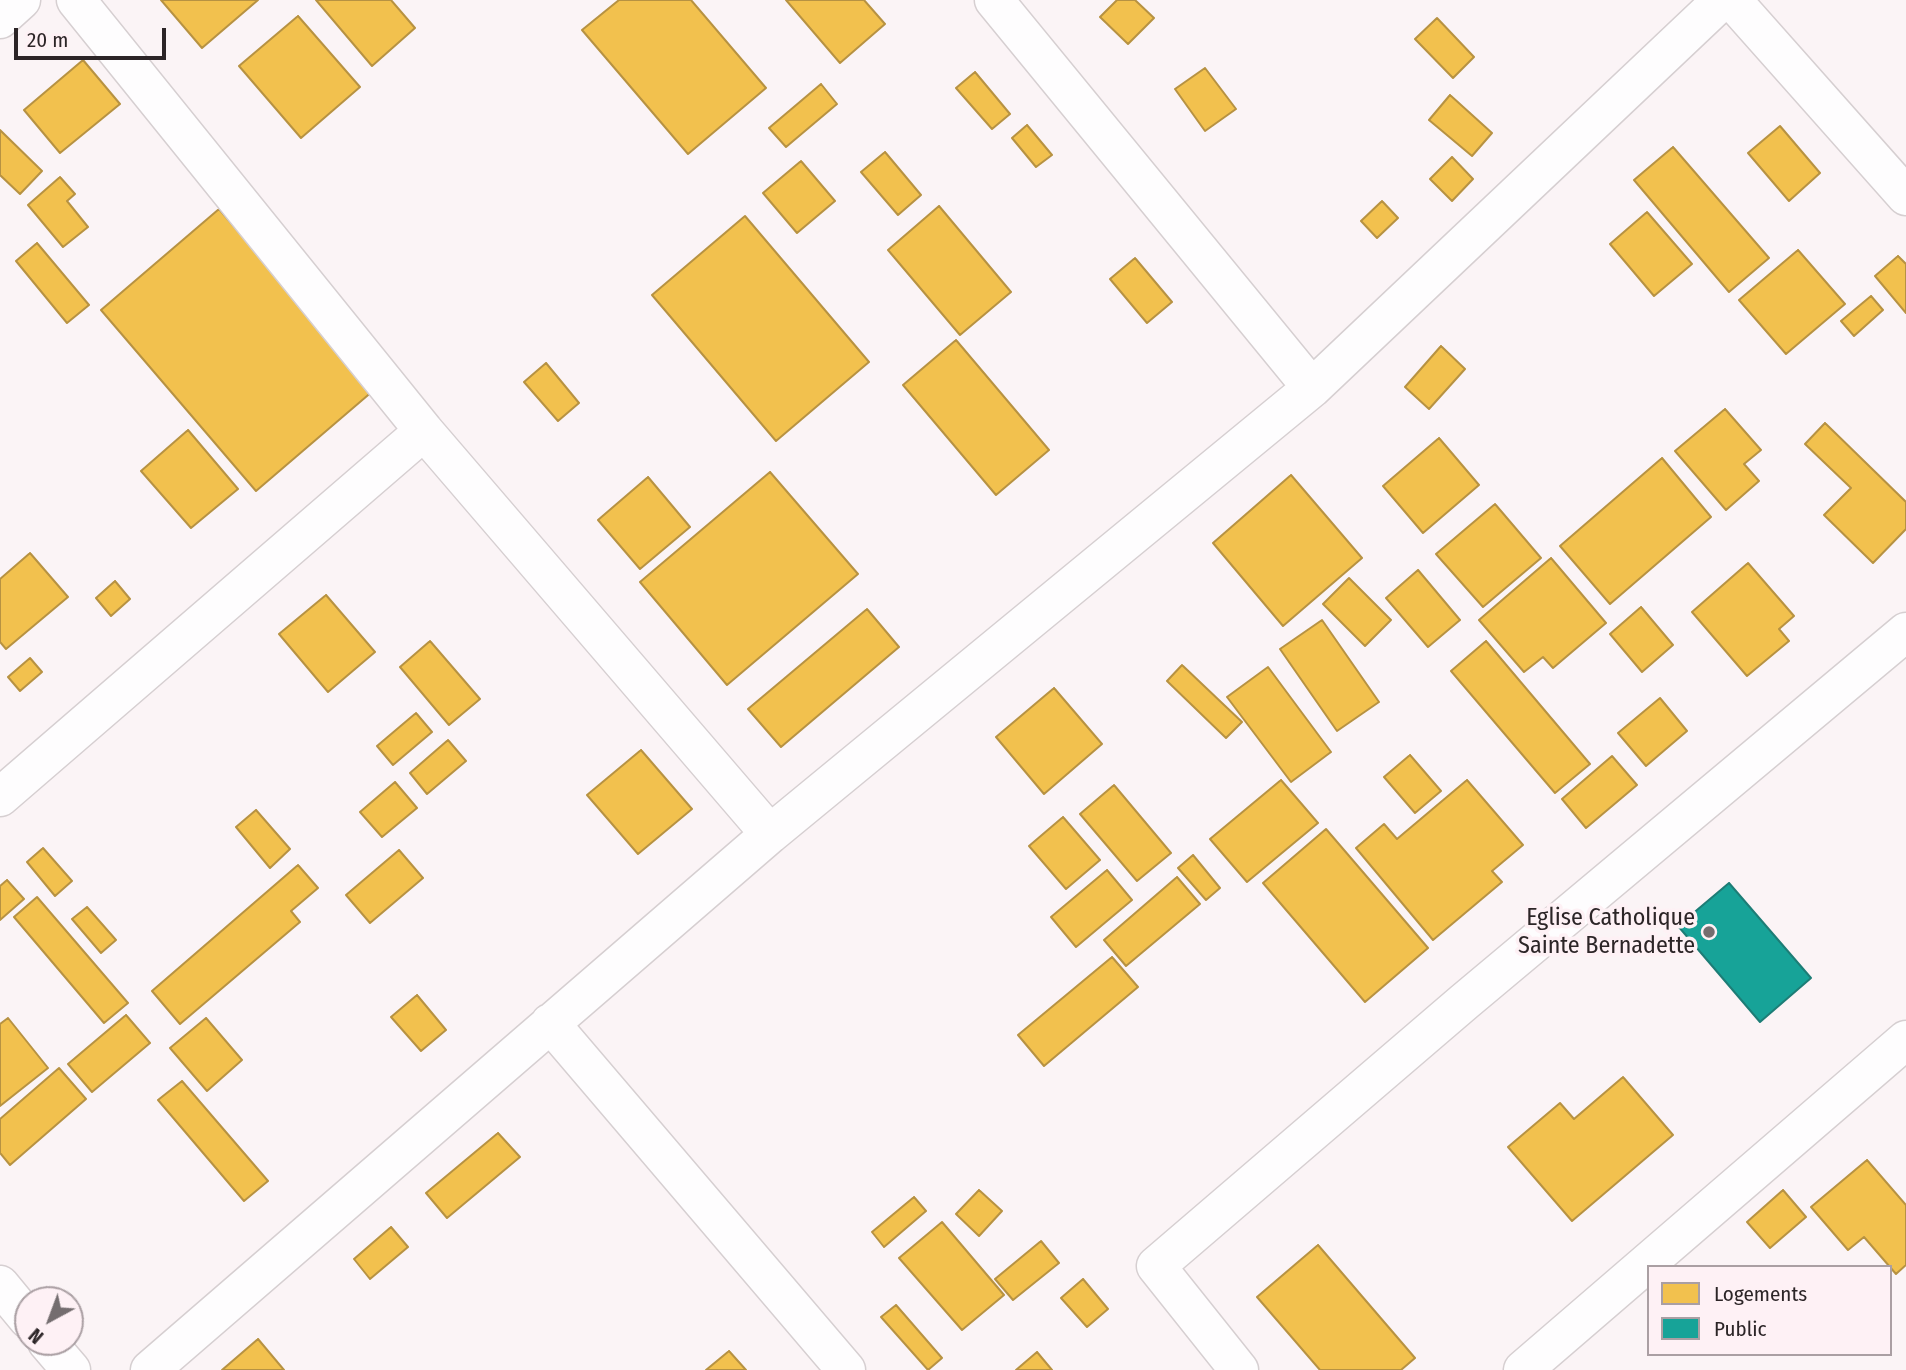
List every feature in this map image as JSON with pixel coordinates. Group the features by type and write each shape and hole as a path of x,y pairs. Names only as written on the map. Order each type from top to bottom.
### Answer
{"street":[{"path":"0,19 21,0"},
{"path":"76,0 424,431 770,834"},
{"path":"994,0 1312,387"},
{"path":"150,1370 770,834 1312,387 1722,0"},
{"path":"1732,0 1906,196"},
{"path":"0,797 424,431"},
{"path":"1239,1370 1156,1266 1474,993 1906,632"},
{"path":"550,1023 846,1370"},
{"path":"1647,1265 1902,1050"},
{"path":"1523,1370 1647,1265"},
{"path":"0,1285 14,1302"},
{"path":"59,1356 71,1370"}],"building: Logements":[{"path":"161,0 258,0 202,48"},
{"path":"316,0 391,0 415,28 372,66"},
{"path":"619,0 691,0 766,88 688,154 582,30"},
{"path":"786,0 864,0 885,24 840,63"},
{"path":"1117,0 1135,0 1154,18 1128,44 1100,17"},
{"path":"298,16 360,87 301,138 239,66"},
{"path":"1437,18 1474,57 1453,78 1415,39"},
{"path":"83,60 120,104 60,153 24,110"},
{"path":"1205,68 1236,109 1205,131 1175,89"},
{"path":"975,72 1010,114 992,129 956,88"},
{"path":"821,84 837,104 786,147 769,128"},
{"path":"1450,95 1492,133 1472,156 1429,120"},
{"path":"1027,125 1052,155 1036,167 1012,138"},
{"path":"1780,126 1820,173 1789,201 1748,153"},
{"path":"0,130 42,171 20,194 0,175"},
{"path":"1673,147 1769,258 1729,292 1634,180"},
{"path":"885,152 921,195 898,215 861,172"},
{"path":"1452,157 1473,179 1452,201 1430,179"},
{"path":"801,161 835,201 797,233 763,193"},
{"path":"60,177 75,194 67,201 88,227 63,247 28,205"},
{"path":"1382,201 1398,218 1377,238 1361,221"},
{"path":"939,206 1011,292 960,335 888,250"},
{"path":"219,209 374,390 256,491 101,310"},
{"path":"1647,212 1692,264 1654,296 1610,244"},
{"path":"745,216 869,362 776,441 652,295"},
{"path":"37,243 89,305 67,323 16,261"},
{"path":"1798,250 1845,304 1786,354 1739,300"},
{"path":"1898,256 1906,264 1906,313 1875,276"},
{"path":"1135,258 1172,302 1147,323 1110,279"},
{"path":"1871,296 1883,310 1854,336 1841,321"},
{"path":"956,340 1049,450 996,495 903,385"},
{"path":"1441,346 1465,369 1429,409 1405,387"},
{"path":"546,363 579,403 558,421 524,382"},
{"path":"1725,409 1761,450 1744,464 1759,481 1726,510 1675,451"},
{"path":"1825,423 1906,502 1906,529 1873,563 1824,515 1851,488 1805,444"},
{"path":"188,430 238,489 191,528 141,471"},
{"path":"1439,438 1479,485 1423,533 1383,486"},
{"path":"1662,458 1711,517 1610,604 1560,546"},
{"path":"770,472 858,574 727,685 640,582"},
{"path":"1291,475 1362,558 1283,626 1213,543"},
{"path":"648,477 690,527 640,569 598,520"},
{"path":"1495,504 1541,558 1483,607 1436,554"},
{"path":"30,553 68,597 6,649 0,642 0,579"},
{"path":"1551,558 1606,623 1553,668 1543,657 1524,672 1479,620"},
{"path":"1748,563 1794,616 1779,629 1789,641 1747,676 1692,612"},
{"path":"1418,570 1460,620 1428,647 1386,598"},
{"path":"1349,578 1391,620 1365,646 1323,604"},
{"path":"115,581 130,599 111,616 96,598"},
{"path":"326,595 375,652 328,692 279,634"},
{"path":"1641,607 1673,645 1642,672 1610,634"},
{"path":"867,609 899,647 781,747 748,709"},
{"path":"1322,620 1379,702 1337,731 1280,649"},
{"path":"430,641 480,699 449,725 400,667"},
{"path":"1486,641 1590,764 1555,793 1451,671"},
{"path":"30,658 42,672 20,691 8,677"},
{"path":"1182,665 1242,722 1226,738 1167,681"},
{"path":"1268,667 1331,752 1291,782 1227,697"},
{"path":"1054,688 1102,744 1044,794 996,737"},
{"path":"1660,698 1687,731 1646,766 1618,733"},
{"path":"416,713 432,732 393,765 377,746"},
{"path":"448,740 466,761 427,794 410,773"},
{"path":"641,750 692,809 638,854 587,795"},
{"path":"1410,755 1441,791 1415,813 1384,777"},
{"path":"1612,756 1637,785 1586,828 1562,799"},
{"path":"1281,780 1318,823 1247,882 1210,839"},
{"path":"1467,780 1523,845 1492,871 1502,882 1433,940 1356,848 1384,824 1397,839"},
{"path":"395,782 417,808 382,837 360,812"},
{"path":"1114,785 1171,853 1137,881 1080,814"},
{"path":"256,810 290,849 270,868 236,827"},
{"path":"1063,817 1100,860 1066,889 1029,846"},
{"path":"1326,829 1428,948 1365,1002 1263,883"},
{"path":"43,848 72,881 55,896 27,862"},
{"path":"399,850 423,878 370,923 346,895"},
{"path":"1193,855 1220,888 1206,900 1178,868"},
{"path":"298,865 318,888 291,911 300,922 180,1024 152,991"},
{"path":"1107,870 1132,900 1076,947 1051,917"},
{"path":"1177,877 1200,904 1126,966 1104,940"},
{"path":"7,880 24,899 0,920 0,886"},
{"path":"37,897 128,1003 104,1023 14,917"},
{"path":"87,907 116,940 101,953 72,919"},
{"path":"1112,957 1138,987 1044,1066 1018,1035"},
{"path":"417,995 446,1030 421,1051 391,1017"},
{"path":"126,1015 150,1043 92,1092 68,1064"},
{"path":"8,1018 48,1068 0,1106 0,1024"},
{"path":"206,1018 242,1060 207,1091 170,1048"},
{"path":"59,1068 86,1099 10,1165 0,1153 0,1119"},
{"path":"1623,1077 1673,1135 1572,1221 1508,1147 1560,1103 1574,1119"},
{"path":"182,1081 268,1181 244,1201 158,1100"},
{"path":"498,1133 520,1157 447,1218 426,1193"},
{"path":"1867,1160 1906,1205 1906,1265 1896,1274 1892,1265 1888,1265 1864,1237 1848,1250 1811,1207"},
{"path":"979,1190 1002,1211 979,1236 956,1214"},
{"path":"1783,1190 1806,1217 1770,1248 1747,1222"},
{"path":"914,1197 926,1211 884,1247 872,1232"},
{"path":"942,1222 1004,1295 962,1330 899,1258"},
{"path":"391,1227 408,1247 370,1279 354,1259"},
{"path":"1041,1241 1059,1263 1013,1300 995,1279"},
{"path":"1318,1245 1415,1358 1401,1370 1320,1370 1257,1297"},
{"path":"1083,1279 1108,1309 1087,1327 1061,1298"},
{"path":"896,1305 942,1358 928,1370 881,1317"},
{"path":"258,1339 284,1370 222,1370"},
{"path":"729,1351 746,1370 706,1370"},
{"path":"1037,1352 1052,1370 1016,1370"}],"building: Public":[{"path":"1729,883 1811,978 1760,1022 1678,926"}],"place":[{"name":"Eglise Catholique Sainte Bernadette","path":"1709,932"}]}
